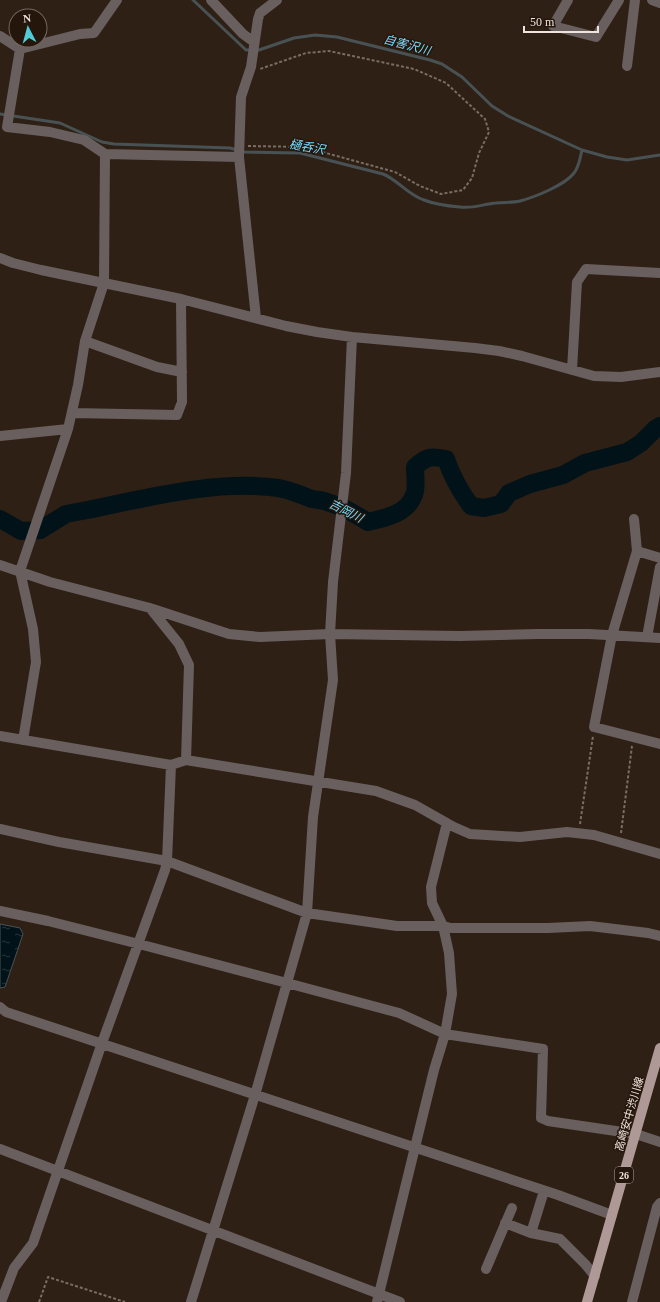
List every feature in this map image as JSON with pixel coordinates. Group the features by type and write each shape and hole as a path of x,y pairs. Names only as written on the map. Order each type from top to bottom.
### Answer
{"main road":[{"name":"高崎安中渋川線","path":"587,1302 660,1048"}],"street":[{"path":"0,36 20,49 80,34 94,33 117,0"},
{"path":"211,0 243,34 254,42"},
{"path":"256,318 238,157 242,97 249,72 260,13 277,0"},
{"path":"568,0 553,26 596,38 619,0"},
{"path":"627,66 635,0"},
{"path":"652,0 660,3"},
{"path":"20,49 4,126 50,132 84,140 105,154 238,157"},
{"path":"23,740 36,662 33,629 20,571 68,428 78,386 85,341 104,283 105,154"},
{"path":"0,258 42,270 181,299 294,328 352,337 499,351 594,376 621,377 660,372"},
{"path":"572,370 578,282 586,269 660,273"},
{"path":"72,413 177,415 182,402 181,299"},
{"path":"191,1302 214,1231 307,913 313,817 333,680 330,634 333,582 346,473 352,337"},
{"path":"85,341 157,367 182,372"},
{"path":"0,436 68,428"},
{"path":"634,519 637,551 612,635 594,727 660,744"},
{"path":"637,551 660,558"},
{"path":"0,565 50,582 150,608 229,634 260,637 330,634 460,636 537,634 612,635 660,638"},
{"path":"647,637 660,567"},
{"path":"150,608 179,644 190,665 186,760"},
{"path":"0,736 171,765 186,760 376,791 415,805 470,834 520,837 566,832 578,833 594,835 660,854"},
{"path":"1,1302 14,1268 33,1243 102,1043 165,870 167,861 171,765"},
{"path":"378,1298 434,1070 445,1034 452,994 449,953 443,926 432,903 431,887 447,823"},
{"path":"0,829 59,842 167,861 307,913 397,926 443,926 451,928 548,928 590,926 648,933 660,936"},
{"path":"0,911 48,921 139,944 399,1013 445,1034 543,1049 541,1118 548,1121 636,1134 660,1142"},
{"path":"0,1007 6,1012 612,1215"},
{"path":"0,1149 214,1231 378,1298 400,1302"},
{"path":"531,1233 544,1191"},
{"path":"632,1302 657,1207 660,1203"},
{"path":"486,1269 512,1208"},
{"path":"505,1223 531,1233 560,1239 585,1264 594,1276"}],"path":[{"path":"239,146 304,147 395,172 420,186 441,194 463,190 472,178 479,153 489,132 484,119 446,83 414,70 329,51 306,53 249,72"},
{"path":"578,833 594,727"},
{"path":"620,842 633,737"},
{"path":"39,1302 48,1277 126,1302"}],"water":[{"path":"0,924 20,928 23,934 5,987 0,988"}],"waterway":[{"name":"自害沢川","path":"193,0 246,50 259,50 294,38 315,35 337,37 430,60 442,64 462,77 492,106 508,116 582,150 607,157 627,160 660,155"},
{"name":"樋呑沢","path":"0,114 60,123 102,142 114,144 230,148 244,152 300,153 383,174 418,198 437,204 464,207 517,202 534,197 549,190 564,182 576,171 582,150"},
{"name":"吉岡川","path":"0,519 21,531 40,530 66,514 154,496 205,488 255,486 278,488 333,504 348,510 368,522 395,514 406,507 411,501 415,492 415,467 426,459 433,457 446,459 457,484 471,506 484,508 501,504 509,493 530,484 563,475 585,463 627,452 641,443 660,426"}]}
